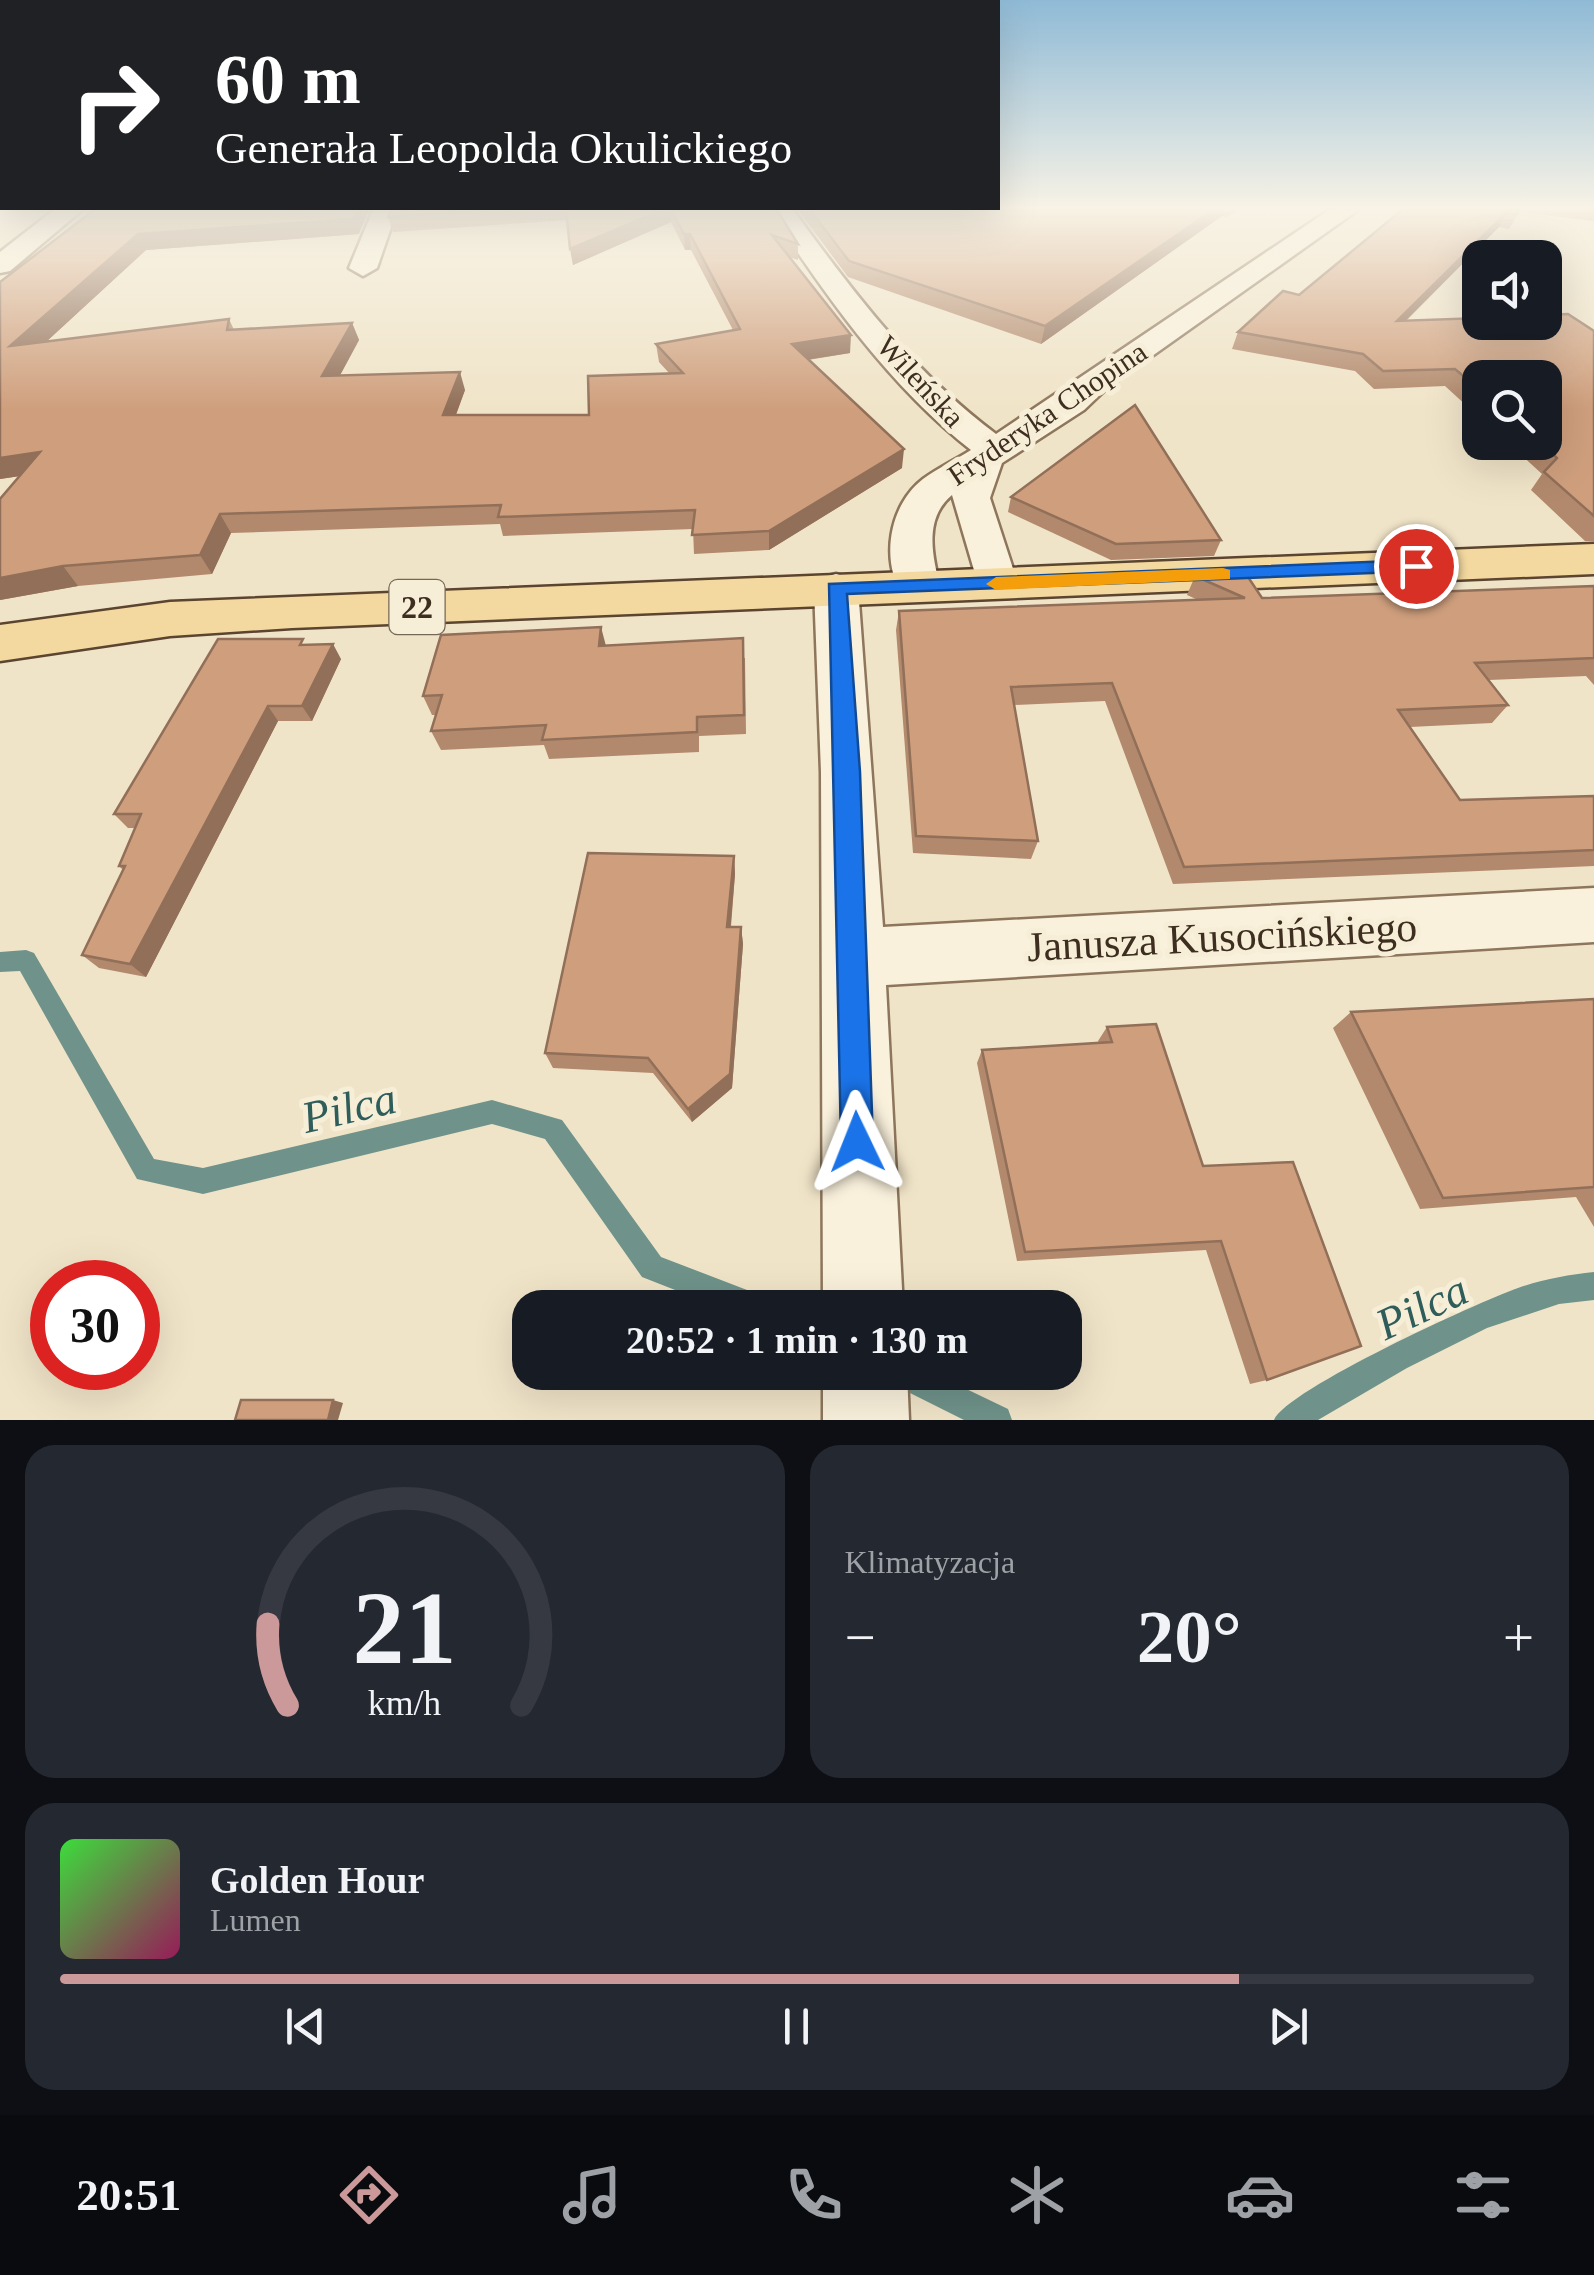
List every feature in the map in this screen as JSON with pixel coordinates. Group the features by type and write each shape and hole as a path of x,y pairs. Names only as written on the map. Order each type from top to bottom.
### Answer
{"main road":[{"name":"22","path":"0,643 170,619 1594,559"}],"street":[{"name":"Wileńska","path":"826,276 956,424 990,453"},
{"name":"Fryderyka Chopina","path":"918,586 910,542 919,504 934,489 1072,402 1095,381 1249,276"},
{"path":"990,453 970,498 996,584"},
{"path":"836,588 848,772 850,958 863,1290"},
{"name":"Janusza Kusocińskiego","path":"850,958 1594,915"},
{"path":"865,1390 866,1420"}],"building":[{"path":"7,276 90,276 10,346 229,319 227,330 352,323 322,376 460,372 443,415 589,415 588,376 683,373 656,344 740,329 712,276 805,276 851,335 792,344 904,449 769,531 692,535 695,510 498,517 501,505 220,514 200,555 63,566 0,578 0,499 40,452 0,458 0,282"},
{"path":"895,276 1117,276 1045,326"},
{"path":"1322,276 1442,276 1397,321 1462,319 1462,340 1562,340 1562,314 1568,314 1594,331 1594,516 1544,472 1555,460 1562,460 1562,360 1462,360 1462,375 1455,369 1383,371 1363,354 1238,332 1283,291 1299,295"},
{"path":"1135,405 1221,540 1116,544 1011,497"},
{"path":"1246,574 1262,598 1594,586 1594,658 1475,663 1508,705 1398,710 1460,800 1594,796 1594,850 1184,867 1112,683 1011,687 1038,841 916,836 899,611 1245,598 1195,576"},
{"path":"601,627 599,646 743,638 744,715 697,717 697,732 542,740 546,725 431,731 442,695 423,696 441,635"},
{"path":"218,639 303,639 300,645 333,644 302,706 268,706 130,964 82,955 125,866 119,866 141,814 114,814"},
{"path":"588,853 734,856 727,927 741,927 730,1074 688,1109 648,1058 545,1053"},
{"path":"1594,999 1594,1187 1443,1198 1351,1012"},
{"path":"1156,1024 1203,1166 1293,1162 1361,1346 1267,1380 1221,1241 1025,1252 982,1050 1112,1042 1107,1027"},
{"path":"241,1400 333,1400 328,1420 235,1420"}],"waterway":[{"name":"Pilca","path":"0,962 26,960 146,1170 203,1181 492,1112 553,1129 652,1267 711,1290"},
{"name":"Pilca","path":"1289,1420 1397,1358 1479,1317 1559,1290 1594,1286"},
{"name":"Pilca","path":"935,1390 997,1420"}],"slow traffic":[{"path":"996,584 1223,575"}],"route":[{"path":"857,1142 848,772 836,588 1416,566"}]}
